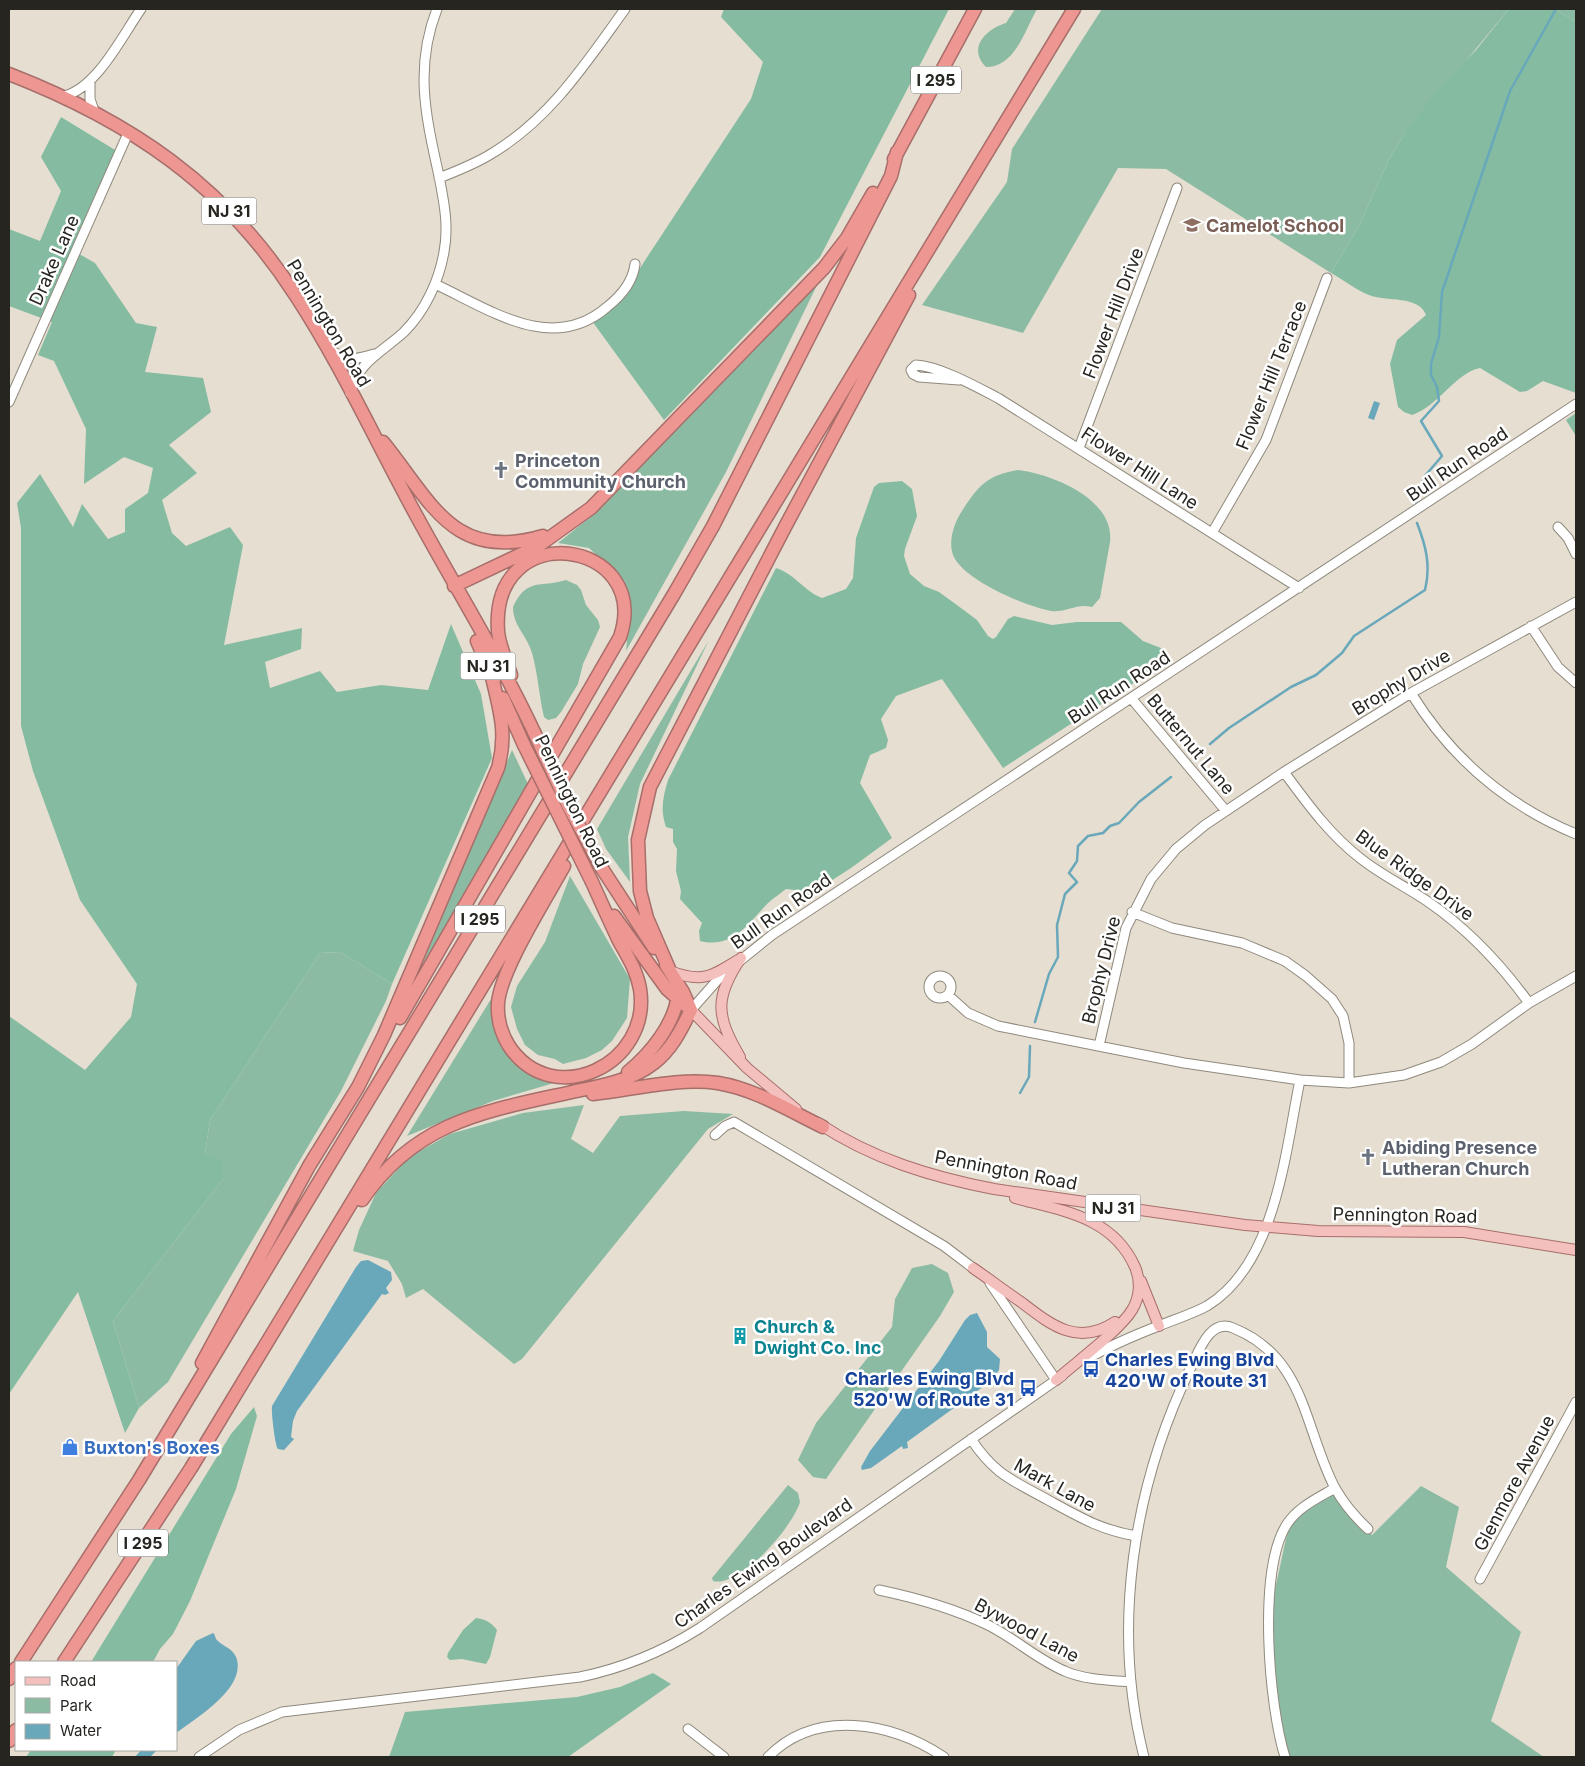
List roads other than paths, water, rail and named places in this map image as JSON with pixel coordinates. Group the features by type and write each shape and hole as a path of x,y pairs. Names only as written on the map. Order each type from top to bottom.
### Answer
{"highway":[{"name":"I 295","path":"21,1661 139,1480 521,850 713,526 891,176 897,152 974,9"},
{"name":"I 295","path":"65,1661 158,1521 1074,9"},
{"name":"Pennington Road","path":"9,74 64,96 129,130 197,182 245,228 296,296 454,586 521,704 569,806 604,870 678,983 691,1010"},
{"path":"670,971 647,918 640,891 638,840 650,787 876,356 1011,112"},
{"path":"454,586 538,546 579,518 693,404 824,268 847,238 897,152"},
{"path":"364,418 444,520 464,535 486,542 516,542 547,535 579,518"},
{"path":"139,1480 309,1166 453,927 620,637 624,618 620,592 608,573 590,558 567,552 542,555 522,566 507,584 499,608 499,637 521,704"},
{"name":"Pennington Road","path":"454,586 524,745 592,882 645,959 678,1000 691,1010"},
{"path":"358,1087 409,980 498,768 502,755 504,726 491,673"},
{"path":"592,882 636,973 641,997 639,1014 629,1041 612,1061 589,1073 559,1077 532,1068 513,1052 500,1024 499,996 516,956 630,741"},
{"path":"611,1083 635,1066 650,1051 669,1022 678,1000 678,983"},
{"path":"332,1236 385,1171 415,1144 438,1130 463,1119 526,1102 611,1083 634,1074 658,1059 680,1033 691,1010"},
{"path":"526,1102 689,1082 708,1082 728,1085 749,1092 824,1127"}],"main road":[{"path":"670,971 693,978 713,976 741,958"},
{"path":"741,958 724,985 722,1010 726,1030 747,1068"},
{"name":"Pennington Road","path":"691,1010 768,1087 824,1127 888,1160 962,1183 1121,1209 1266,1227 1318,1231 1464,1232 1576,1250"},
{"path":"962,1183 1081,1216 1097,1223 1122,1244 1137,1271 1159,1326"},
{"path":"973,1268 1049,1323 1075,1333 1099,1330 1117,1321 1132,1303 1139,1284"},
{"path":"1056,1380 1128,1316 1136,1303 1139,1284 1137,1271"}],"street":[{"path":"64,96 76,93 90,83 141,9"},
{"path":"350,393 355,377 362,367 406,330 417,316 435,284 444,251 446,215 423,87 425,50 437,9"},
{"path":"439,178 490,155 528,129 560,97 625,9"},
{"path":"90,83 90,99 94,111"},
{"name":"Drake Lane","path":"9,402 129,130"},
{"name":"Flower Hill Drive","path":"1079,448 1177,188"},
{"path":"435,284 527,326 550,330 572,326 598,315 612,304 633,276 635,264"},
{"name":"Flower Hill Terrace","path":"1212,533 1265,443 1327,278"},
{"path":"326,348 346,358 358,359 379,352"},
{"name":"Flower Hill Lane","path":"959,380 998,398 1300,588"},
{"name":"Bull Run Road","path":"691,1010 709,988 741,958 788,924 1300,588 1576,404"},
{"path":"1558,527 1568,538 1576,554"},
{"name":"Brophy Drive","path":"1576,602 1412,693 1284,772 1226,811 1176,849 1151,880 1132,912 1121,945 1100,1046 1184,1063 1300,1080 1349,1083 1404,1075 1441,1062 1472,1044 1529,1003 1576,976"},
{"path":"1531,626 1558,667 1576,683"},
{"path":"1412,693 1448,744 1488,784 1530,812 1576,834"},
{"name":"Butternut Lane","path":"1131,698 1226,811"},
{"name":"Blue Ridge Drive","path":"1284,772 1313,812 1342,843 1380,872 1446,914 1471,935 1494,958 1529,1003"},
{"path":"1132,912 1172,928 1242,942 1285,961 1306,976 1332,999 1343,1016 1348,1043 1349,1083"},
{"path":"948,995 968,1013 998,1026 1100,1046"},
{"name":"Charles Ewing Boulevard","path":"199,1757 238,1730 282,1712 580,1677 642,1659 668,1647 700,1628 1095,1354 1199,1310 1224,1293 1247,1265 1266,1227 1275,1202 1300,1080"},
{"path":"715,1135 725,1126 734,1122 939,1243 973,1268 999,1293 1056,1380"},
{"path":"1144,1757 1131,1682 1130,1603 1136,1536 1152,1467 1183,1383 1205,1340 1219,1327 1231,1327 1251,1338 1267,1349 1284,1366 1300,1394 1335,1488 1353,1514 1368,1529"},
{"name":"Glenmore Avenue","path":"1480,1579 1576,1402"},
{"name":"Mark Lane","path":"971,1439 990,1464 1017,1485 1096,1526 1136,1536"},
{"path":"1285,1757 1275,1714 1269,1665 1271,1595 1277,1546 1281,1534 1295,1514 1335,1488"},
{"name":"Bywood Lane","path":"879,1590 911,1597 966,1615 1013,1639 1066,1672 1089,1678 1131,1682"},
{"path":"768,1757 786,1741 799,1734 826,1725 841,1724 899,1735 944,1757"},
{"path":"688,1729 724,1757"}],"water":[{"path":"1374,401 1380,403 1374,420 1368,418"},
{"path":"368,1260 391,1272 392,1280 386,1288 389,1293 382,1294 297,1411 293,1421 291,1437 294,1439 284,1450 278,1449 272,1406 356,1267 361,1261"},
{"path":"977,1313 987,1332 987,1347 1000,1359 999,1370 991,1381 907,1442 908,1448 903,1449 902,1446 871,1468 862,1470 861,1467 870,1451 939,1361 965,1320 970,1315"},
{"path":"213,1633 218,1641 232,1651 236,1657 238,1668 235,1679 218,1701 178,1732 178,1666 196,1641"},
{"path":"140,1751 156,1751 150,1757 135,1757"}],"waterway":[{"path":"1416,503 1424,477 1442,456 1421,421 1439,401 1437,387 1431,375 1431,364 1439,337 1442,292 1510,91 1556,9"},
{"path":"1210,744 1229,728 1291,687 1316,675 1342,653 1354,636 1425,590 1428,573 1427,556 1417,523"},
{"path":"1035,1022 1049,974 1058,957 1057,925 1065,894 1077,882 1069,873 1077,861 1078,846 1088,836 1103,833 1110,826 1119,823 1139,802 1171,777"},
{"path":"1020,1093 1029,1077 1030,1046"}],"place":[{"name":"Camelot School","path":"1192,225"},
{"name":"Princeton Community Church","path":"501,470"},
{"name":"Abiding Presence Lutheran Church","path":"1368,1157"},
{"name":"Church & Dwight Co. Inc","path":"740,1336"},
{"name":"Charles Ewing Blvd 420'W of Route 31","path":"1091,1369"},
{"name":"Charles Ewing Blvd 520'W of Route 31","path":"1028,1388"},
{"name":"Buxton's Boxes","path":"70,1447"}]}
